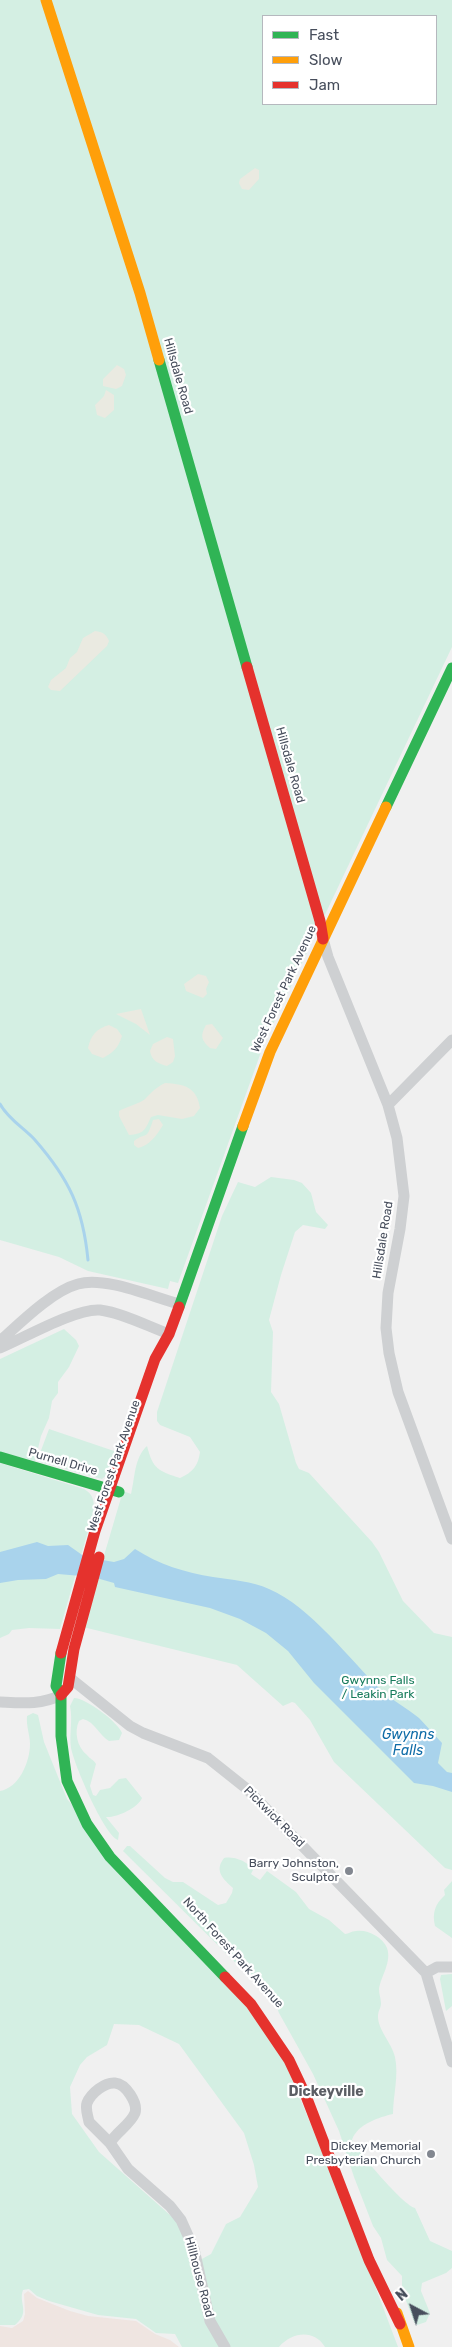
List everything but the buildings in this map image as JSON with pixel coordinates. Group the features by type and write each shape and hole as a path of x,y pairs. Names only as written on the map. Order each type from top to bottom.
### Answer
{"main road":[{"name":"Hillsdale Road","path":"46,0 143,302 320,921 323,939"},
{"name":"West Forest Park Avenue","path":"79,1605 100,1531 169,1348 169,1334 179,1304 267,1060 451,672"},
{"name":"Purnell Drive","path":"0,1457 114,1491"},
{"name":"North Forest Park Avenue","path":"61,1695 68,1687 70,1678 79,1605"},
{"name":"North Forest Park Avenue","path":"79,1605 59,1664 56,1686 61,1695 61,1736 71,1792 96,1839 110,1858 250,2004 270,2030 289,2060 306,2096 369,2260 409,2347"}],"street":[{"name":"Hillsdale Road","path":"323,939 328,957 388,1105 401,1158 404,1196 386,1311 389,1353 398,1392 452,1538"},
{"path":"388,1105 452,1040"},
{"path":"0,1341 49,1300 78,1284 97,1283 119,1287 179,1304"},
{"path":"0,1348 65,1318 88,1311 109,1312 169,1334"},
{"name":"Pickwick Road","path":"70,1678 130,1726 143,1733 192,1750 222,1768 247,1789 426,1973 452,2062"},
{"path":"0,1702 35,1703 48,1701 61,1695"},
{"path":"426,1973 437,1967 452,1967"},
{"name":"Hillhouse Road","path":"110,2143 113,2137 132,2119 136,2108 125,2088 116,2083 101,2088 87,2103 89,2122 110,2143 128,2169 170,2206 181,2220 194,2249 208,2316 214,2331 225,2347"}],"shaded area":[{"path":"28,2291 37,2298 88,2316 136,2321 179,2347 0,2347 0,2326 12,2328 23,2321 25,2314 24,2294"}],"green space":[{"path":"0,0 452,0 452,647 265,1041 178,1283 170,1281 168,1289 88,1271 59,1257 0,1240"},
{"name":"Gwynns Falls / Leakin Park","path":"271,1177 302,1183 311,1193 316,1212 328,1225 325,1229 303,1225 295,1232 269,1320 273,1332 271,1392 279,1404 296,1463 299,1469 309,1473 372,1542 379,1552 403,1601 434,1633 452,1637 452,1870 445,1868 334,1762 310,1720 295,1703 292,1702 283,1706 237,1665 83,1627 123,1491 131,1494 137,1462 143,1451 147,1446 154,1464 161,1471 180,1478 192,1471 198,1461 200,1452 190,1437 160,1425 157,1421 157,1412 222,1216 238,1182 255,1187"},
{"path":"64,1329 76,1340 79,1346 69,1367 58,1382 58,1393 52,1401 49,1418 41,1436 35,1461 0,1452 0,1359"},
{"path":"49,1429 117,1452 109,1473 102,1479 37,1461"},
{"path":"0,1463 84,1489 89,1493 94,1503 94,1510 60,1629 29,1628 12,1630 9,1634 0,1638"},
{"path":"74,1698 86,1702 101,1711 122,1733 119,1740 109,1741 91,1723 83,1719 77,1725 77,1739 81,1748 96,1764 90,1786 93,1795 96,1796 100,1790 110,1788 119,1779 126,1778 142,1798 140,1802 126,1812 106,1817 119,1833 118,1840 105,1826 98,1813 83,1783 73,1756 71,1748 70,1706"},
{"path":"33,1713 38,1715 44,1742 67,1799 247,2005 284,2060 346,2209 398,2347 325,2347 315,2337 303,2335 290,2338 279,2347 228,2347 219,2335 223,2347 182,2347 175,2334 156,2333 136,2319 98,2315 49,2301 37,2296 29,2289 23,2290 23,2312 20,2320 15,2325 0,2325 0,1791 13,1785 26,1766 30,1744 27,1716","holes":["114,2024 139,2025 179,2044 244,2133 254,2165 258,2187 240,2217 226,2224 211,2254 200,2260 217,2331 179,2223 99,2152 72,2114 70,2087 80,2065 87,2057 107,2045"]},
{"path":"127,1846 130,1846 165,1878 173,1882 183,1882 218,1905 226,1903 233,1888 221,1874 221,1863 224,1858 240,1860 251,1867 253,1870 251,1874 260,1880 267,1871 296,1892 309,1909 329,1920 345,1934 354,1931 365,1931 378,1937 385,1944 388,1958 379,1989 381,2004 378,2020 395,2057 393,2114 376,2119 364,2126 355,2134 352,2140 392,2189 409,2205 415,2208 430,2241 452,2251 452,2268 446,2273 422,2283 421,2291 430,2313 426,2322 417,2325 414,2322 402,2290 402,2276 387,2260 381,2238 373,2226 339,2131 313,2074 279,2013 275,2002 123,1851"},
{"path":"452,1881 452,1938 435,1926 434,1917 437,1905 445,1895 444,1890"},
{"path":"452,1974 452,2006 446,2011 440,1979 441,1975"}],"sand":[{"path":"255,168 259,170 259,179 249,190 242,189 239,183 240,179"},
{"path":"117,365 124,369 126,375 122,386 116,389 103,386 103,379"},
{"path":"106,390 114,395 114,410 105,418 97,415 95,405 104,396"},
{"path":"95,631 107,637 109,641 107,646 60,691 51,690 48,687 51,680 66,668 70,658 77,652 83,638"},
{"path":"198,974 206,976 209,982 206,989 207,994 203,998 186,991 184,984"},
{"path":"141,1009 150,1035 136,1024 116,1014"},
{"path":"212,1024 223,1038 216,1049 210,1048 202,1038 206,1025"},
{"path":"109,1025 117,1029 122,1036 119,1044 113,1052 103,1058 92,1054 88,1048 91,1039 97,1031"},
{"path":"167,1037 173,1039 175,1056 173,1062 167,1066 156,1061 150,1051 153,1044"},
{"path":"165,1083 178,1084 193,1091 200,1108 194,1116 182,1119 158,1115 151,1117 143,1130 138,1134 129,1135 119,1116 119,1111 143,1100 156,1088"},
{"path":"159,1119 163,1125 152,1140 142,1147 138,1148 134,1145 134,1141 147,1134 153,1120"}],"water":[{"name":"Gwynns Falls","path":"37,1542 48,1546 68,1545 85,1557 114,1562 124,1559 135,1549 173,1567 203,1575 256,1584 285,1597 315,1621 382,1691 419,1718 442,1743 438,1763 447,1772 452,1773 452,1792 414,1783 314,1683 288,1651 266,1633 240,1619 210,1608 115,1587 114,1583 93,1577 58,1574 46,1579 0,1583 0,1552"}],"waterway":[{"path":"0,1104 12,1119 47,1154 65,1181 78,1209 86,1242 88,1260"}],"traffic: fast":[{"path":"159,360 247,667"},
{"path":"386,807 452,668"},
{"path":"179,1307 243,1126"},
{"path":"0,1457 119,1492"},
{"path":"61,1653 56,1686 61,1695 61,1736 67,1781 87,1824 110,1857 225,1977"}],"traffic: slow":[{"path":"46,0 140,293 159,360"},
{"path":"243,1126 270,1052 386,807"},
{"path":"397,2313 409,2347"}],"traffic: jam":[{"path":"247,667 320,921 323,939"},
{"path":"61,1653 95,1531 155,1359 169,1334 179,1307"},
{"path":"61,1695 68,1687 74,1649 99,1557"},
{"path":"225,1977 251,2004 289,2060 306,2096 369,2260 400,2324"}],"place":[{"name":"Barry Johnston, Sculptor","path":"349,1871"},
{"name":"Dickey Memorial Presbyterian Church","path":"431,2154"}],"district":[{"name":"Dickeyville","path":"326,2092"}]}
